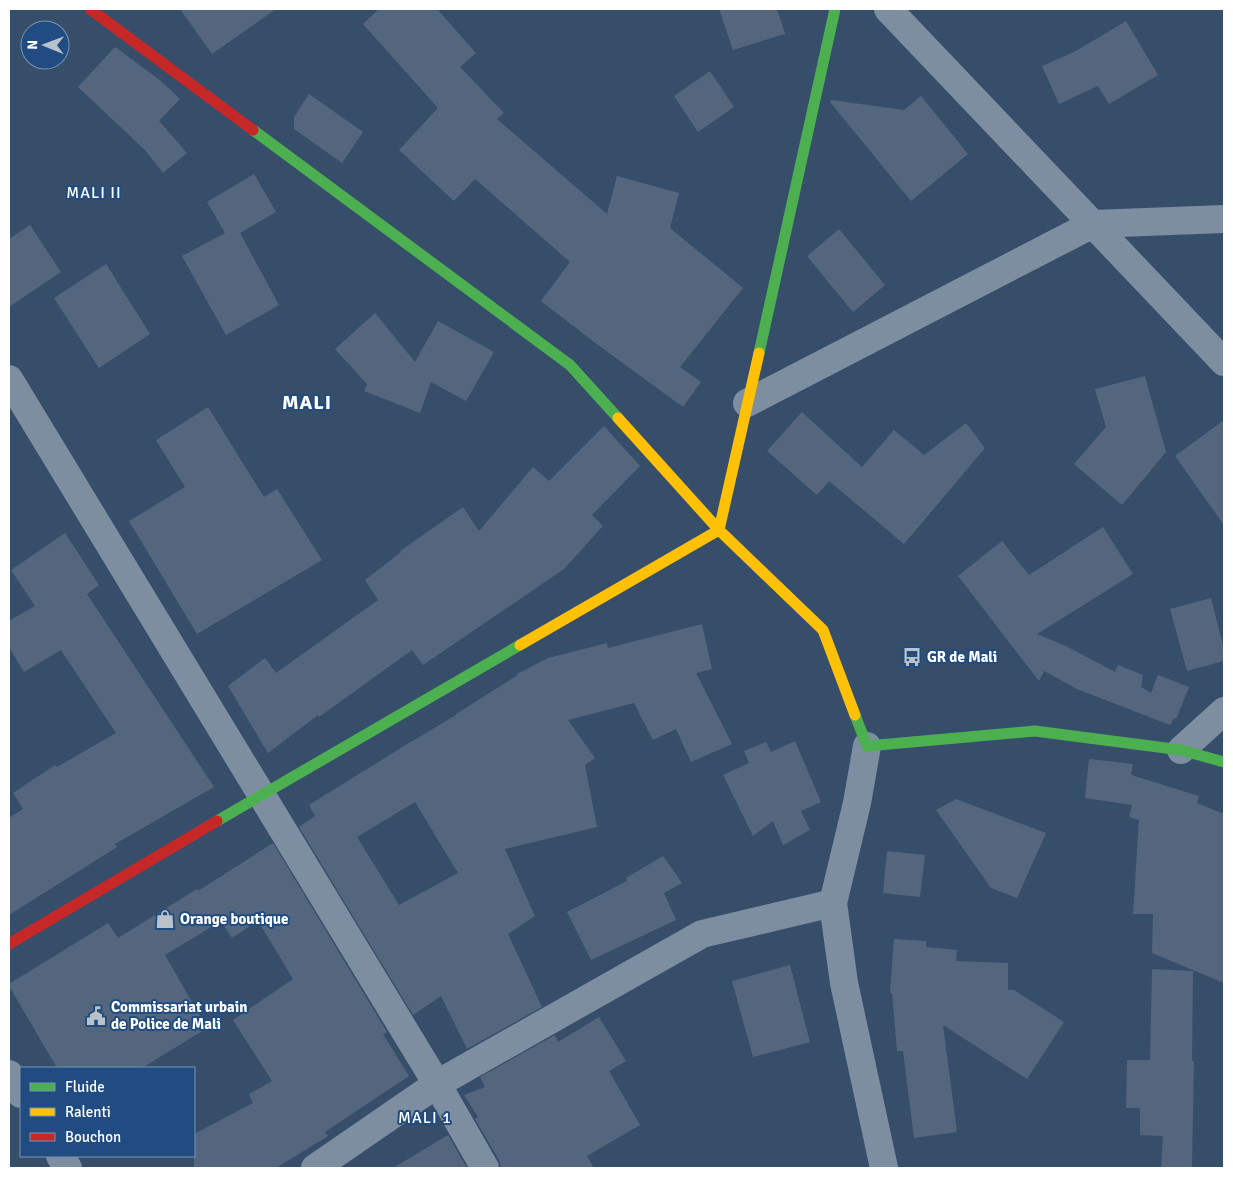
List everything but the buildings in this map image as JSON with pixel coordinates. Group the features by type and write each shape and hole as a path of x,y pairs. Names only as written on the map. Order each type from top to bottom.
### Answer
{"street":[{"path":"90,9 570,365 719,530 823,630 867,746 857,803 833,903 844,983 884,1168"},
{"path":"9,944 261,795 719,530 835,9"},
{"path":"888,9 1224,362"},
{"path":"748,403 1093,224 1224,219"},
{"path":"9,379 437,1084 485,1168"},
{"path":"1181,750 1224,711"},
{"path":"867,746 1035,731 1181,750 1224,762"},
{"path":"315,1168 437,1084 702,934 833,903"},
{"path":"9,1074 20,1092"},
{"path":"61,1157 68,1168"}],"traffic: fast":[{"path":"759,353 835,9"},
{"path":"253,130 570,365 618,418"},
{"path":"217,821 520,645"},
{"path":"855,715 867,746 1035,731 1181,750 1224,762"}],"traffic: slow":[{"path":"520,645 719,530 759,353"},
{"path":"618,418 719,530 823,630 855,715"}],"traffic: jam":[{"path":"90,9 253,130"},
{"path":"9,944 217,821"}],"place":[{"name":"GR de Mali","path":"912,657"},
{"name":"Orange boutique","path":"165,919"},
{"name":"Commissariat urbain de Police de Mali","path":"96,1016"}],"district":[{"name":"MALI II","path":"94,193"},
{"name":"MALI","path":"307,402"},
{"name":"MALI 1","path":"425,1118"}]}
